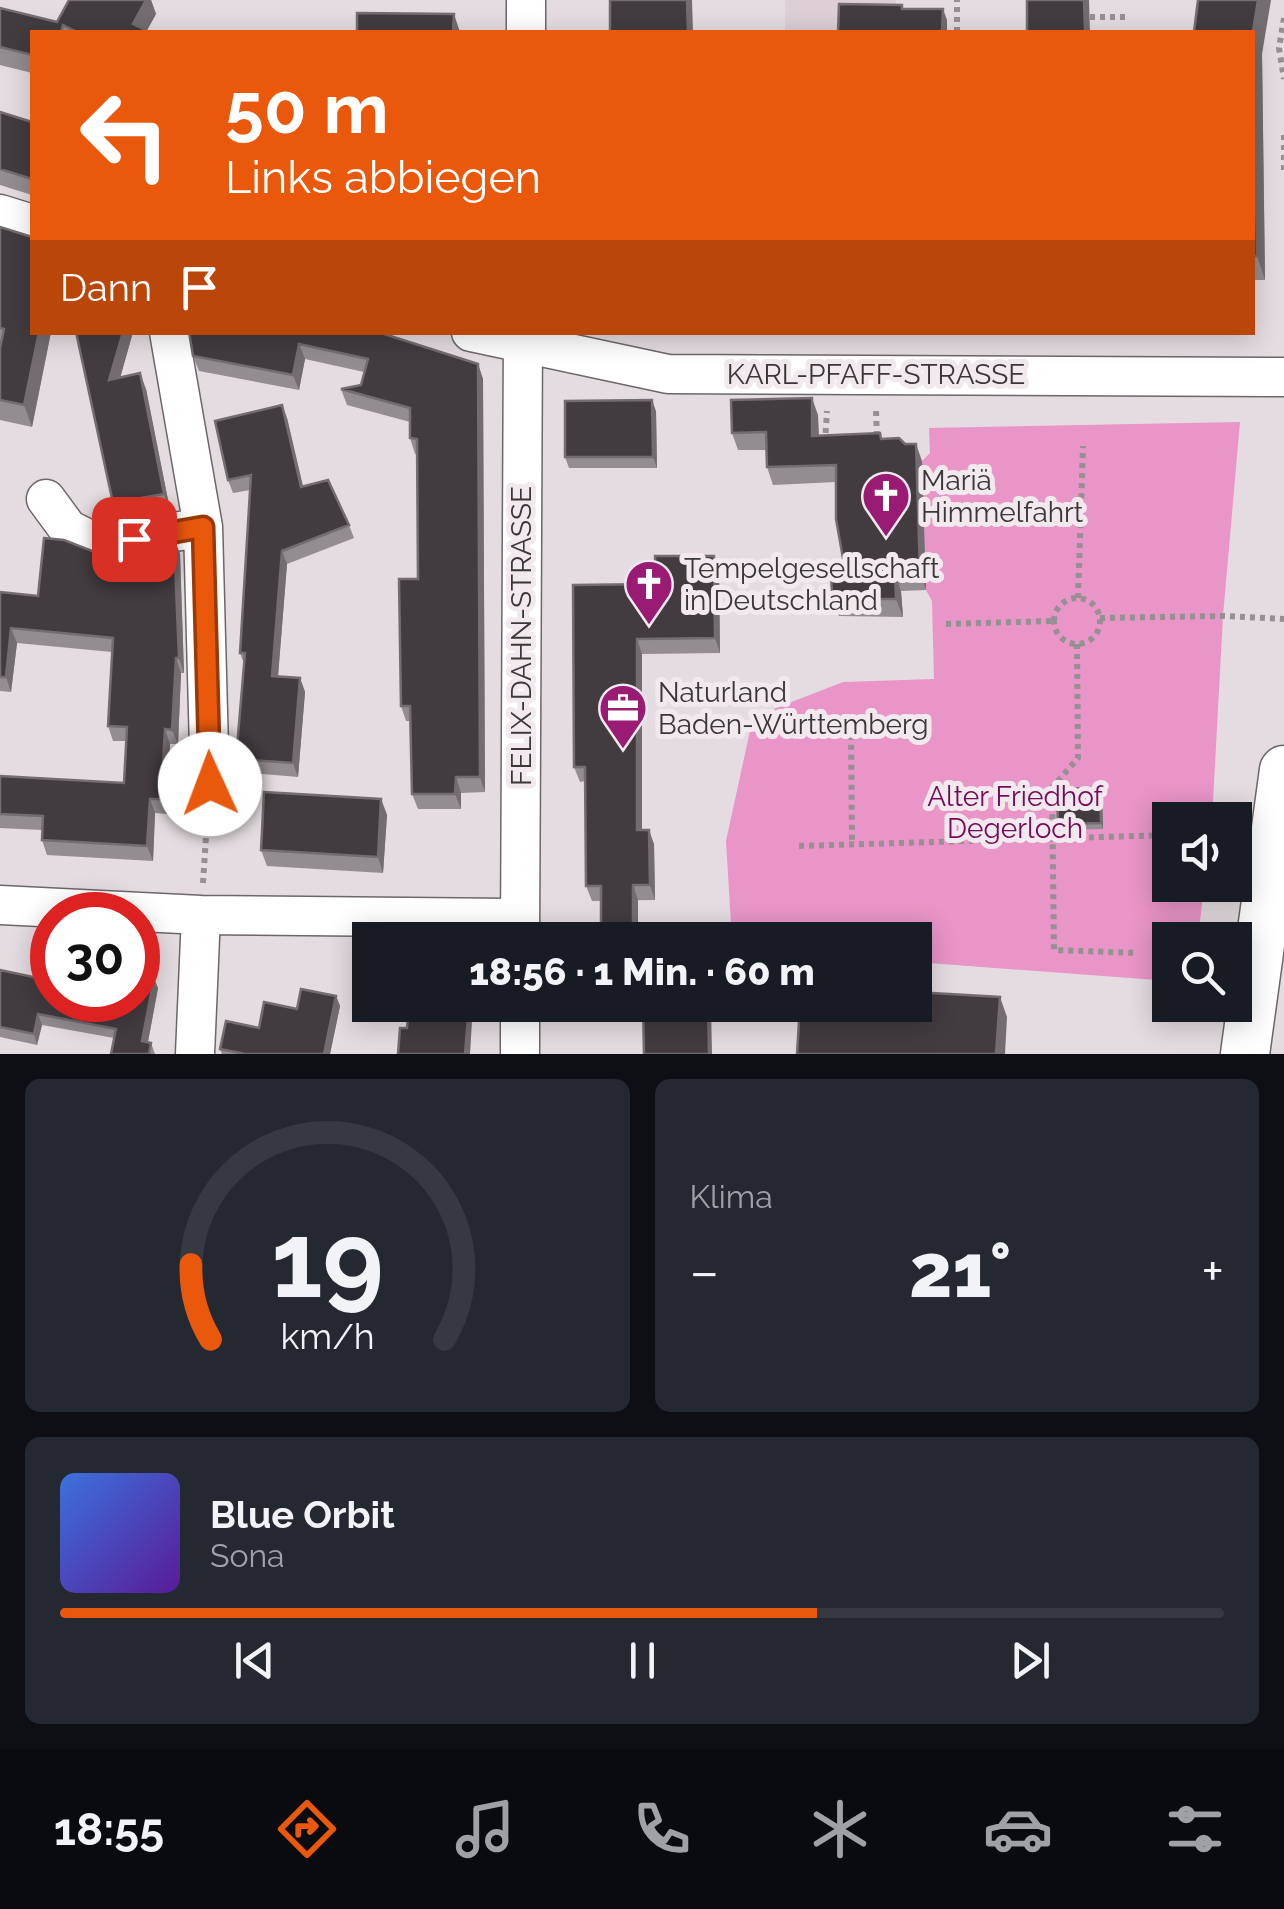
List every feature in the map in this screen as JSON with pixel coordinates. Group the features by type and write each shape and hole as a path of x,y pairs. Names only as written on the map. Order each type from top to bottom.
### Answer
{"main road":[{"path":"1245,1054 1284,770"}],"street":[{"path":"526,0 526,30"},
{"path":"0,214 30,223"},
{"path":"170,335 203,527 210,784"},
{"name":"KARL-PFAFF-STRASSE","path":"497,335 668,374 1284,376"},
{"name":"FELIX-DAHN-STRASSE","path":"520,922 523,338"},
{"path":"46,499 68,529 100,545 203,527"},
{"path":"0,905 360,922"},
{"path":"196,1054 201,915"},
{"path":"520,1022 520,1054"}],"path":[{"path":"957,0 957,30"},
{"path":"1090,17 1128,17"},
{"path":"1284,18 1280,48 1284,79"},
{"path":"1263,46 1280,48"},
{"path":"1284,134 1284,175"},
{"path":"876,410 876,451"},
{"path":"825,457 826,424"},
{"path":"1078,598 1083,446"},
{"path":"1078,598 1094,604 1100,618 1097,633 1077,644 1062,639 1054,620 1061,604 1078,598"},
{"path":"1100,618 1284,619"},
{"path":"946,624 1054,620"},
{"path":"1077,644 1078,758 1052,788 1054,950 1136,953"},
{"path":"840,720 851,729 852,844"},
{"path":"201,915 210,784"},
{"path":"799,846 1152,835"}],"shaded area":[{"path":"785,0 896,0 896,15 941,30 785,30"}],"green space":[{"name":"Alter Friedhof Degerloch","path":"1240,422 1223,616 1213,802 1152,802 1152,902 1202,902 1200,922 1152,922 1152,980 932,963 932,922 731,922 726,841 753,717 843,682 934,679 932,601 926,590 922,461 930,453 929,428"}],"building":[{"path":"69,0 146,0 133,24 143,30 73,30 63,25 62,30 30,30 30,54 0,47 0,8 57,22"},
{"path":"610,0 687,0 688,30 610,30"},
{"path":"1027,0 1084,0 1085,30 1027,30"},
{"path":"1198,0 1258,0 1253,30 1194,30"},
{"path":"839,4 943,9 942,30 838,30"},
{"path":"357,13 454,14 453,30 357,30"},
{"path":"0,112 30,121 30,178 0,169"},
{"path":"1255,144 1257,256 1255,256"},
{"path":"0,227 30,236 30,335 38,335 24,405 0,400 4,329 0,328"},
{"path":"77,335 122,335 109,380 140,373 164,494 113,503"},
{"path":"190,335 387,335 478,364 480,777 456,777 455,794 412,794 410,706 401,706 399,579 418,579 417,439 410,438 410,408 341,389 361,385 368,359 299,344 293,375 193,356"},
{"path":"812,398 812,436 880,433 881,439 899,438 905,444 916,444 920,572 895,573 896,599 832,599 831,565 844,564 836,519 836,465 767,467 766,432 732,433 731,400"},
{"path":"652,400 653,457 565,457 565,401"},
{"path":"282,405 301,487 328,480 349,525 282,551 272,676 300,678 293,763 236,759 245,653 240,653 251,475 228,480 215,421"},
{"path":"44,538 64,540 97,553 174,539 179,658 172,730 165,729 161,799 150,799 147,846 42,840 43,816 0,814 0,776 124,783 127,727 108,726 113,638 11,628 6,677 0,677 0,592 38,596"},
{"path":"655,556 714,556 715,638 637,639 637,830 649,830 650,885 633,885 633,922 601,922 601,886 586,886 585,767 574,767 573,585 656,584"},
{"path":"1100,788 1101,823 1058,824 1057,789"},
{"path":"264,792 381,799 378,857 261,850"},
{"path":"0,970 30,976 30,1022 36,1022 34,1034 0,1027"},
{"path":"301,989 336,996 324,1054 245,1054 220,1049 226,1021 259,1028 264,1002 297,1009"},
{"path":"932,993 1000,997 996,1054 797,1054 799,1022 932,1022"},
{"path":"80,1022 146,1022 142,1041 151,1043 149,1054 111,1054 116,1029"},
{"path":"408,1022 468,1022 465,1054 398,1054 400,1028 407,1028"},
{"path":"643,1022 708,1022 709,1054 644,1054"}],"place":[{"name":"Mariä Himmelfahrt","path":"886,538"},
{"name":"Tempelgesellschaft in Deutschland","path":"649,626"},
{"name":"Naturland Baden-Württemberg","path":"623,750"}],"route":[{"path":"134,539 203,527 210,784"}]}
